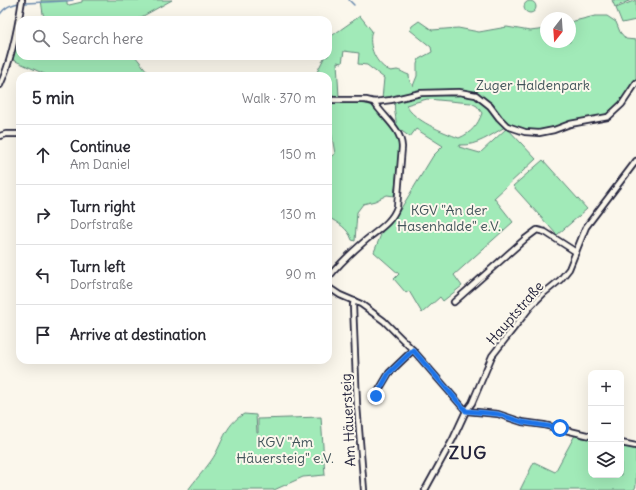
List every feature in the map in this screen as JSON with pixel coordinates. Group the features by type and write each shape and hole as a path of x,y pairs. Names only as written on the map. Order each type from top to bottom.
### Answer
{"street":[{"path":"19,16 22,0"},
{"path":"0,85 10,55 16,28"},
{"path":"332,100 366,100 374,102 391,100 421,93 459,92 476,95 490,106 507,126 524,132 539,133 554,130 570,124 608,117 622,104 636,83"},
{"path":"332,272 336,267 388,222 398,206 402,141 395,128 374,102"},
{"path":"0,136 6,134 16,134"},
{"name":"Hauptstraße","path":"425,490 477,393 492,356 531,306 569,268 586,227 636,161"},
{"path":"454,302 537,230 545,232 576,252"},
{"path":"332,290 354,300 371,310 380,318 413,350 466,411 498,414 522,422 544,425 588,435"},
{"name":"Am Häuersteig","path":"354,300 357,405 364,490"},
{"path":"373,400 389,373 413,350"},
{"path":"624,444 636,446"}],"green space":[{"path":"41,0 67,0 67,4 69,5 82,2 82,0 172,0 143,16 44,16"},
{"path":"612,0 631,0 615,7"},
{"path":"636,0 636,20 622,23 616,8"},
{"path":"528,1 532,1 536,7 532,13 528,13 524,9 524,5"},
{"name":"Zuger Haldenpark","path":"360,16 372,31 372,48 377,60 381,65 391,71 398,70 409,75 410,82 413,86 417,76 417,64 419,59 432,52 431,47 410,30 412,26 419,21 432,30 458,28 479,32 507,27 530,31 540,30 540,48 576,48 576,21 595,16 607,16 616,22 620,32 626,39 636,40 636,81 622,103 607,116 539,130 525,130 500,118 476,94 459,91 412,94 382,99 384,78 367,65 358,64 359,53 344,51 342,63 337,62 339,97 332,96 332,72 317,72 323,60 332,60 332,36"},
{"path":"15,41 16,60 138,60 148,72 40,72 11,59"},
{"name":"KGV \"An der Hasenhalde\" e.V.","path":"422,94 451,96 468,95 476,98 489,107 505,127 478,142 460,145 459,147 480,153 507,128 536,159 494,198 513,222 454,275 462,286 443,301 440,297 422,313 409,291 406,293 394,279 399,274 374,252 382,232 400,210 433,156 443,146 416,129 410,137 396,127 394,108 395,102","holes":["427,99 471,103 477,106 482,113 474,128 459,138 422,121 415,116 406,105"]},
{"path":"332,102 371,105 393,129 400,141 394,196 387,195 375,201 363,204 357,212 355,241 352,240 348,232 342,226 332,219 332,156 335,154 332,136"},
{"path":"543,160 587,209 557,235 513,186"},
{"name":"KGV \"Am Häuersteig\" e.V.","path":"244,414 256,415 257,433 258,419 321,417 325,475 303,477 274,490 188,490 215,455 228,429 237,418"},
{"path":"575,435 582,438 588,438 588,478 624,478 624,445 636,448 636,486 634,490 520,490 534,462 555,472"}],"waterway":[{"path":"24,3 73,0"},
{"path":"349,0 354,5"},
{"path":"0,14 8,7 19,3"}],"district":[{"name":"ZUG","path":"468,453"}],"route":[{"path":"376,396 389,373 413,350 466,411 498,414 522,422 560,428"}]}
